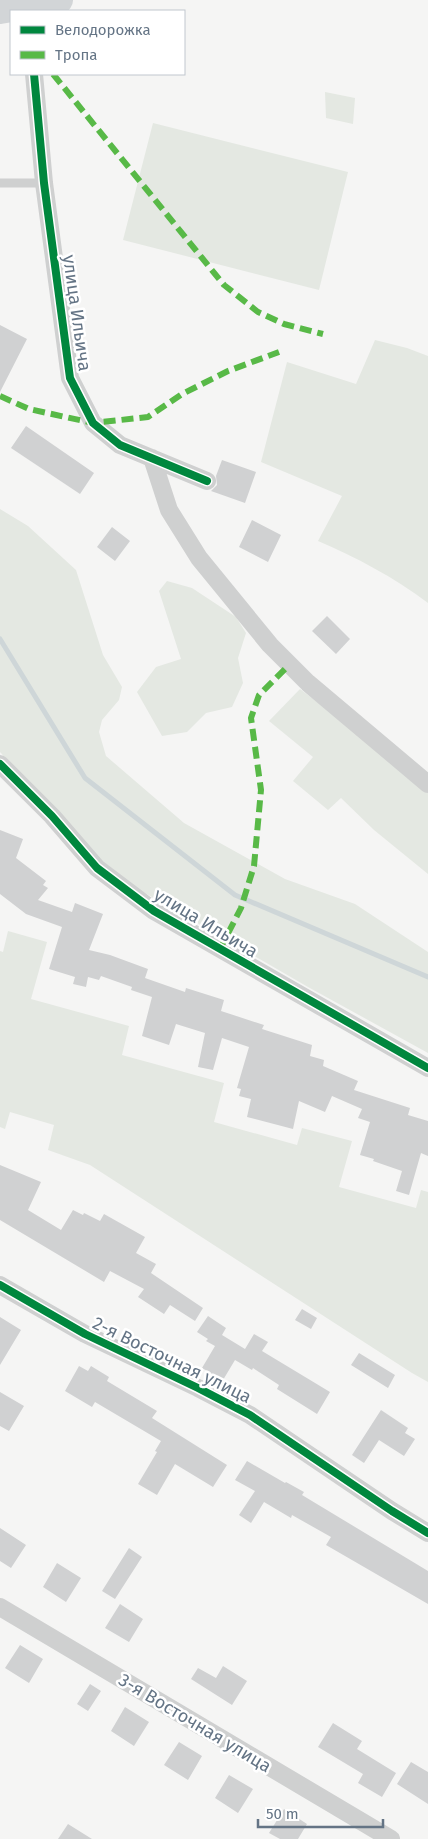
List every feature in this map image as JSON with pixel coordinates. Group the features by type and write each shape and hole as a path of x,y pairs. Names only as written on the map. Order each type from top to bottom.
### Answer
{"main road":[{"path":"0,10 27,8 59,0"}],"street":[{"name":"улица Ильича","path":"34,75 44,183 70,378 93,423 120,445 207,481"},
{"path":"152,458 169,510 198,558 270,645 308,684 428,784"},
{"name":"улица Ильича","path":"0,764 52,816 97,868 154,911 428,1068"},
{"name":"2-я Восточная улица","path":"0,1285 84,1334 250,1415 392,1511 428,1533"},
{"name":"3-я Восточная улица","path":"0,1607 391,1839"}],"lane":[{"path":"0,183 44,183"}],"shaded area":[{"path":"325,92 355,98 353,124 326,118"},
{"path":"153,123 348,172 319,290 123,240"},
{"path":"375,340 407,348 428,356 428,603 375,569 318,541 342,496 261,462 287,362 356,384"},
{"path":"0,509 28,526 76,570 103,655 122,687 119,700 102,720 99,732 106,756 184,823 285,879 355,904 428,952 428,1053 308,987 138,889 91,852 0,752"},
{"path":"167,581 192,588 236,617 246,633 238,658 243,683 232,707 206,713 187,732 162,736 137,692 156,667 181,659 159,591"},
{"path":"300,689 428,786 428,874 374,830 341,798 328,810 293,781 313,757 269,721"},
{"path":"8,931 47,942 31,999 129,1026 122,1055 224,1083 214,1122 297,1145 302,1128 352,1141 339,1187 416,1208 421,1190 428,1192 428,1382 90,1165 48,1150 54,1125 10,1112 5,1129 0,1127 0,951 3,952"}],"building":[{"path":"0,325 27,339 0,392"},
{"path":"26,426 94,473 80,494 11,448"},
{"path":"222,460 256,472 245,503 211,491 217,485 216,476"},
{"path":"252,520 281,535 268,562 239,547"},
{"path":"112,527 130,541 115,561 97,547"},
{"path":"327,616 350,639 336,654 312,631"},
{"path":"0,830 23,839 16,858 46,881 43,885 48,888 38,900 72,912 75,903 103,914 89,950 110,955 148,969 145,978 185,992 186,988 224,1000 221,1011 264,1025 262,1029 312,1045 310,1056 324,1060 323,1066 358,1081 354,1090 410,1108 408,1115 428,1121 428,1156 421,1153 409,1195 396,1191 402,1171 360,1155 370,1122 358,1118 362,1109 332,1096 325,1112 299,1101 293,1129 247,1117 251,1099 239,1096 241,1089 237,1088 249,1047 222,1038 213,1070 198,1067 205,1033 176,1024 169,1045 142,1036 152,997 131,990 132,987 101,976 99,980 88,977 86,987 73,984 75,977 49,969 62,927 26,914 0,894"},
{"path":"0,1165 41,1182 28,1210 61,1230 73,1210 100,1221 104,1214 145,1237 136,1253 156,1264 151,1273 203,1308 195,1321 170,1305 164,1314 138,1297 144,1289 110,1271 104,1282 0,1220"},
{"path":"302,1309 317,1318 311,1329 295,1320"},
{"path":"208,1316 226,1328 222,1335 245,1349 254,1334 268,1342 262,1351 330,1392 317,1414 277,1389 279,1385 253,1368 252,1370 235,1360 223,1380 202,1368 215,1346 206,1341 208,1339 197,1332"},
{"path":"0,1317 21,1330 0,1365"},
{"path":"359,1353 395,1375 388,1388 351,1365"},
{"path":"79,1366 88,1371 91,1366 109,1377 107,1381 157,1411 152,1418 227,1465 213,1487 175,1464 157,1495 138,1484 157,1452 155,1451 161,1441 95,1402 92,1407 65,1391"},
{"path":"0,1392 24,1406 9,1431 0,1426"},
{"path":"381,1410 408,1428 405,1433 415,1439 404,1456 379,1440 364,1463 352,1455"},
{"path":"247,1461 304,1492 302,1495 428,1571 428,1604 326,1545 331,1537 292,1515 291,1518 264,1502 251,1523 239,1515 255,1491 235,1480"},
{"path":"0,1528 26,1545 11,1568 0,1561"},
{"path":"129,1548 142,1557 115,1599 102,1591"},
{"path":"57,1563 81,1578 66,1602 43,1587"},
{"path":"120,1604 143,1619 129,1642 105,1628"},
{"path":"20,1645 43,1659 29,1683 5,1668"},
{"path":"223,1666 247,1681 232,1705 191,1679 198,1668 216,1678"},
{"path":"90,1684 101,1691 88,1711 77,1704"},
{"path":"125,1707 149,1722 134,1746 111,1731"},
{"path":"333,1723 362,1741 357,1749 396,1773 382,1797 358,1783 363,1774 318,1747"},
{"path":"179,1742 202,1756 188,1780 164,1765"},
{"path":"411,1762 428,1772 428,1804 397,1784"},
{"path":"229,1775 253,1789 238,1813 215,1798"},
{"path":"284,1809 307,1824 298,1839 280,1839 269,1833"},
{"path":"68,1824 92,1839 58,1839"}],"waterway":[{"path":"0,639 85,778 235,895 428,977"}],"marked path":[{"path":"54,75 224,285 258,312 284,324 323,334"},
{"path":"0,396 29,409 93,423 148,417 182,394 228,371 279,352"},
{"path":"220,949 241,908 254,866 261,790 251,718 259,695 289,665"}],"cycle path":[{"path":"34,75 44,183 70,378 93,423 120,445 207,481"},
{"path":"0,764 52,816 97,868 154,911 428,1068"},
{"path":"0,1285 85,1334 250,1415 392,1511 428,1533"}]}
